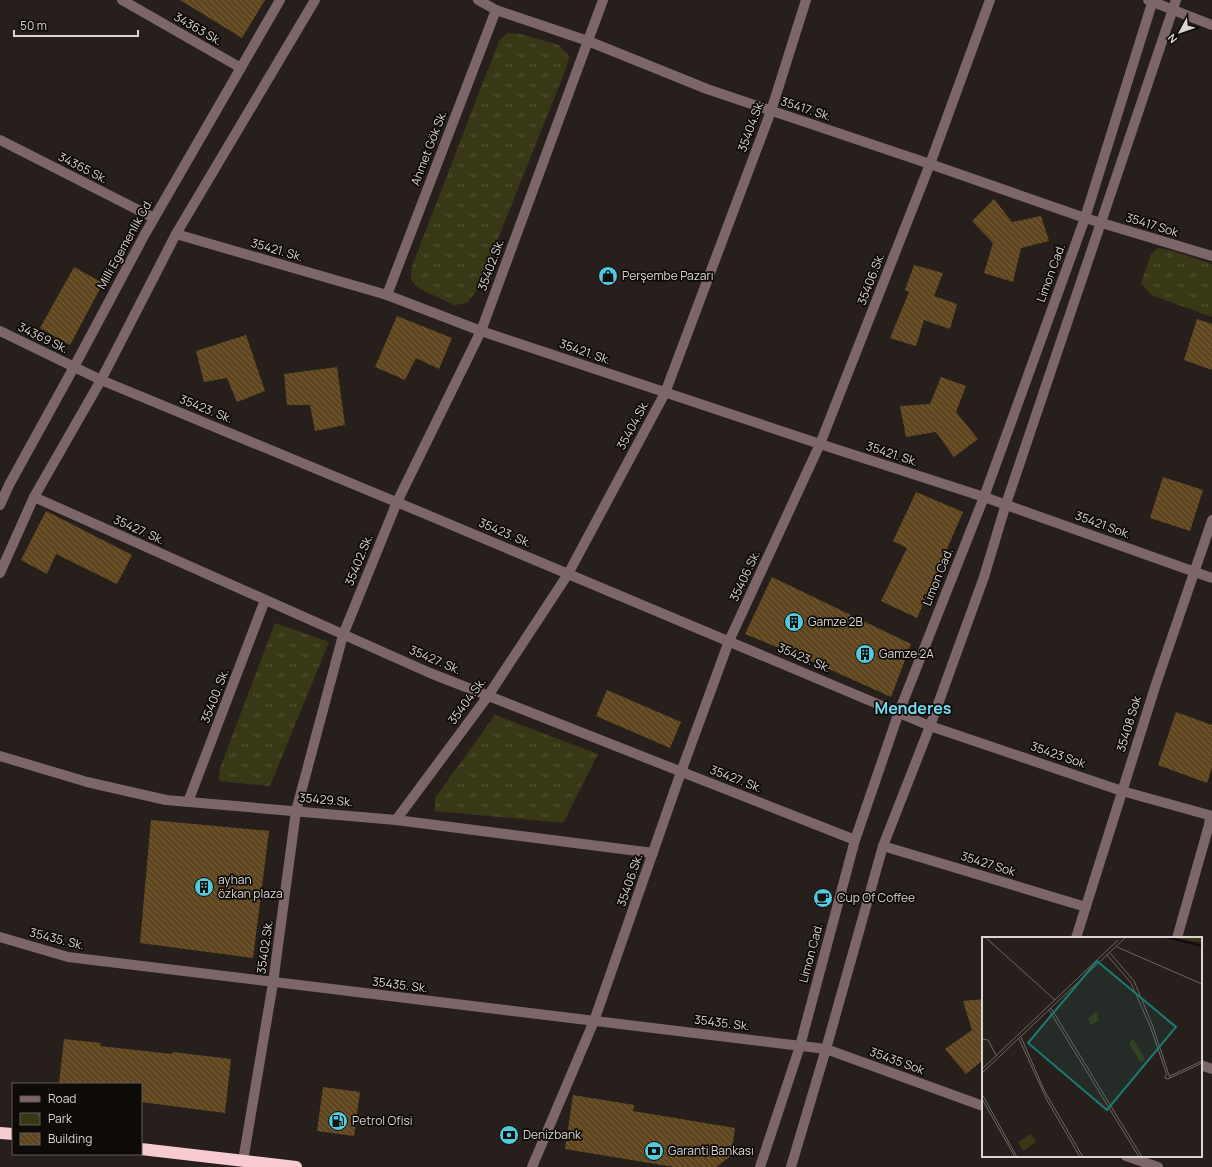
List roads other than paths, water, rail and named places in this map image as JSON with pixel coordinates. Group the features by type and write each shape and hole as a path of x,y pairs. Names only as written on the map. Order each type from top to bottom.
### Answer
{"highway":[{"path":"0,1133 12,1134"},
{"path":"142,1149 296,1167"}],"street":[{"name":"34363 Sk.","path":"122,0 241,68"},
{"name":"Milli Egemenlik Cd.","path":"0,505 5,483 74,367 154,218 280,0"},
{"path":"0,573 34,497 101,380 176,234 315,0"},
{"name":"35417. Sk.","path":"478,0 496,10 588,41 707,89 1085,218"},
{"name":"35402.Sk.","path":"244,1161 273,983 296,811 343,635 397,502 481,331 603,0"},
{"name":"35404.Sk.","path":"396,820 488,696 568,574 665,393 771,111 806,0"},
{"name":"35406.Sk.","path":"532,1167 594,1021 681,772 729,641 820,444 930,164 990,0"},
{"path":"1151,1 1175,5 1212,24"},
{"name":"Limon Cad.","path":"760,1167 800,1046 855,840 899,712 984,497 1085,218 1151,1"},
{"path":"791,1167 883,846 930,726 984,577 1006,504 1175,5"},
{"name":"Ahmet Gök Sk.","path":"387,295 496,10"},
{"name":"34365 Sk.","path":"0,140 154,218"},
{"name":"35417 Sok","path":"1085,218 1212,256"},
{"name":"35421. Sk.","path":"176,234 387,295 481,331 665,393 984,497"},
{"name":"34369 Sk.","path":"0,332 101,380"},
{"name":"35423. Sk.","path":"101,380 899,712"},
{"name":"35427. Sk.","path":"34,497 430,674 855,840"},
{"name":"35421 Sok.","path":"984,497 1212,578"},
{"name":"35408 Sok","path":"1076,937 1156,684 1212,520"},
{"name":"35400. Sk.","path":"188,802 265,600"},
{"name":"35423 Sok","path":"899,712 930,726 1122,791 1211,816"},
{"name":"35429.Sk.","path":"0,756 87,782 166,800 396,820 653,853"},
{"path":"1176,937 1211,816"},
{"name":"35427 Sok","path":"883,846 1086,907"},
{"name":"35435. Sk.","path":"0,937 68,957 800,1046"},
{"name":"35435 Sok","path":"800,1046 826,1049 982,1106"},
{"path":"1202,1065 1212,1069"},
{"path":"1129,1157 1158,1167"}],"place":[{"name":"Perşembe Pazarı","path":"608,276"},
{"name":"Gamze 2B","path":"794,622"},
{"name":"Gamze 2A","path":"865,654"},
{"name":"ayhan özkan plaza","path":"204,887"},
{"name":"Cup Of Coffee","path":"823,898"},
{"name":"Petrol Ofisi","path":"338,1121"},
{"name":"Denizbank","path":"509,1135"},
{"name":"Garanti Bankası","path":"654,1151"}],"district":[{"name":"Menderes","path":"913,708"}]}
